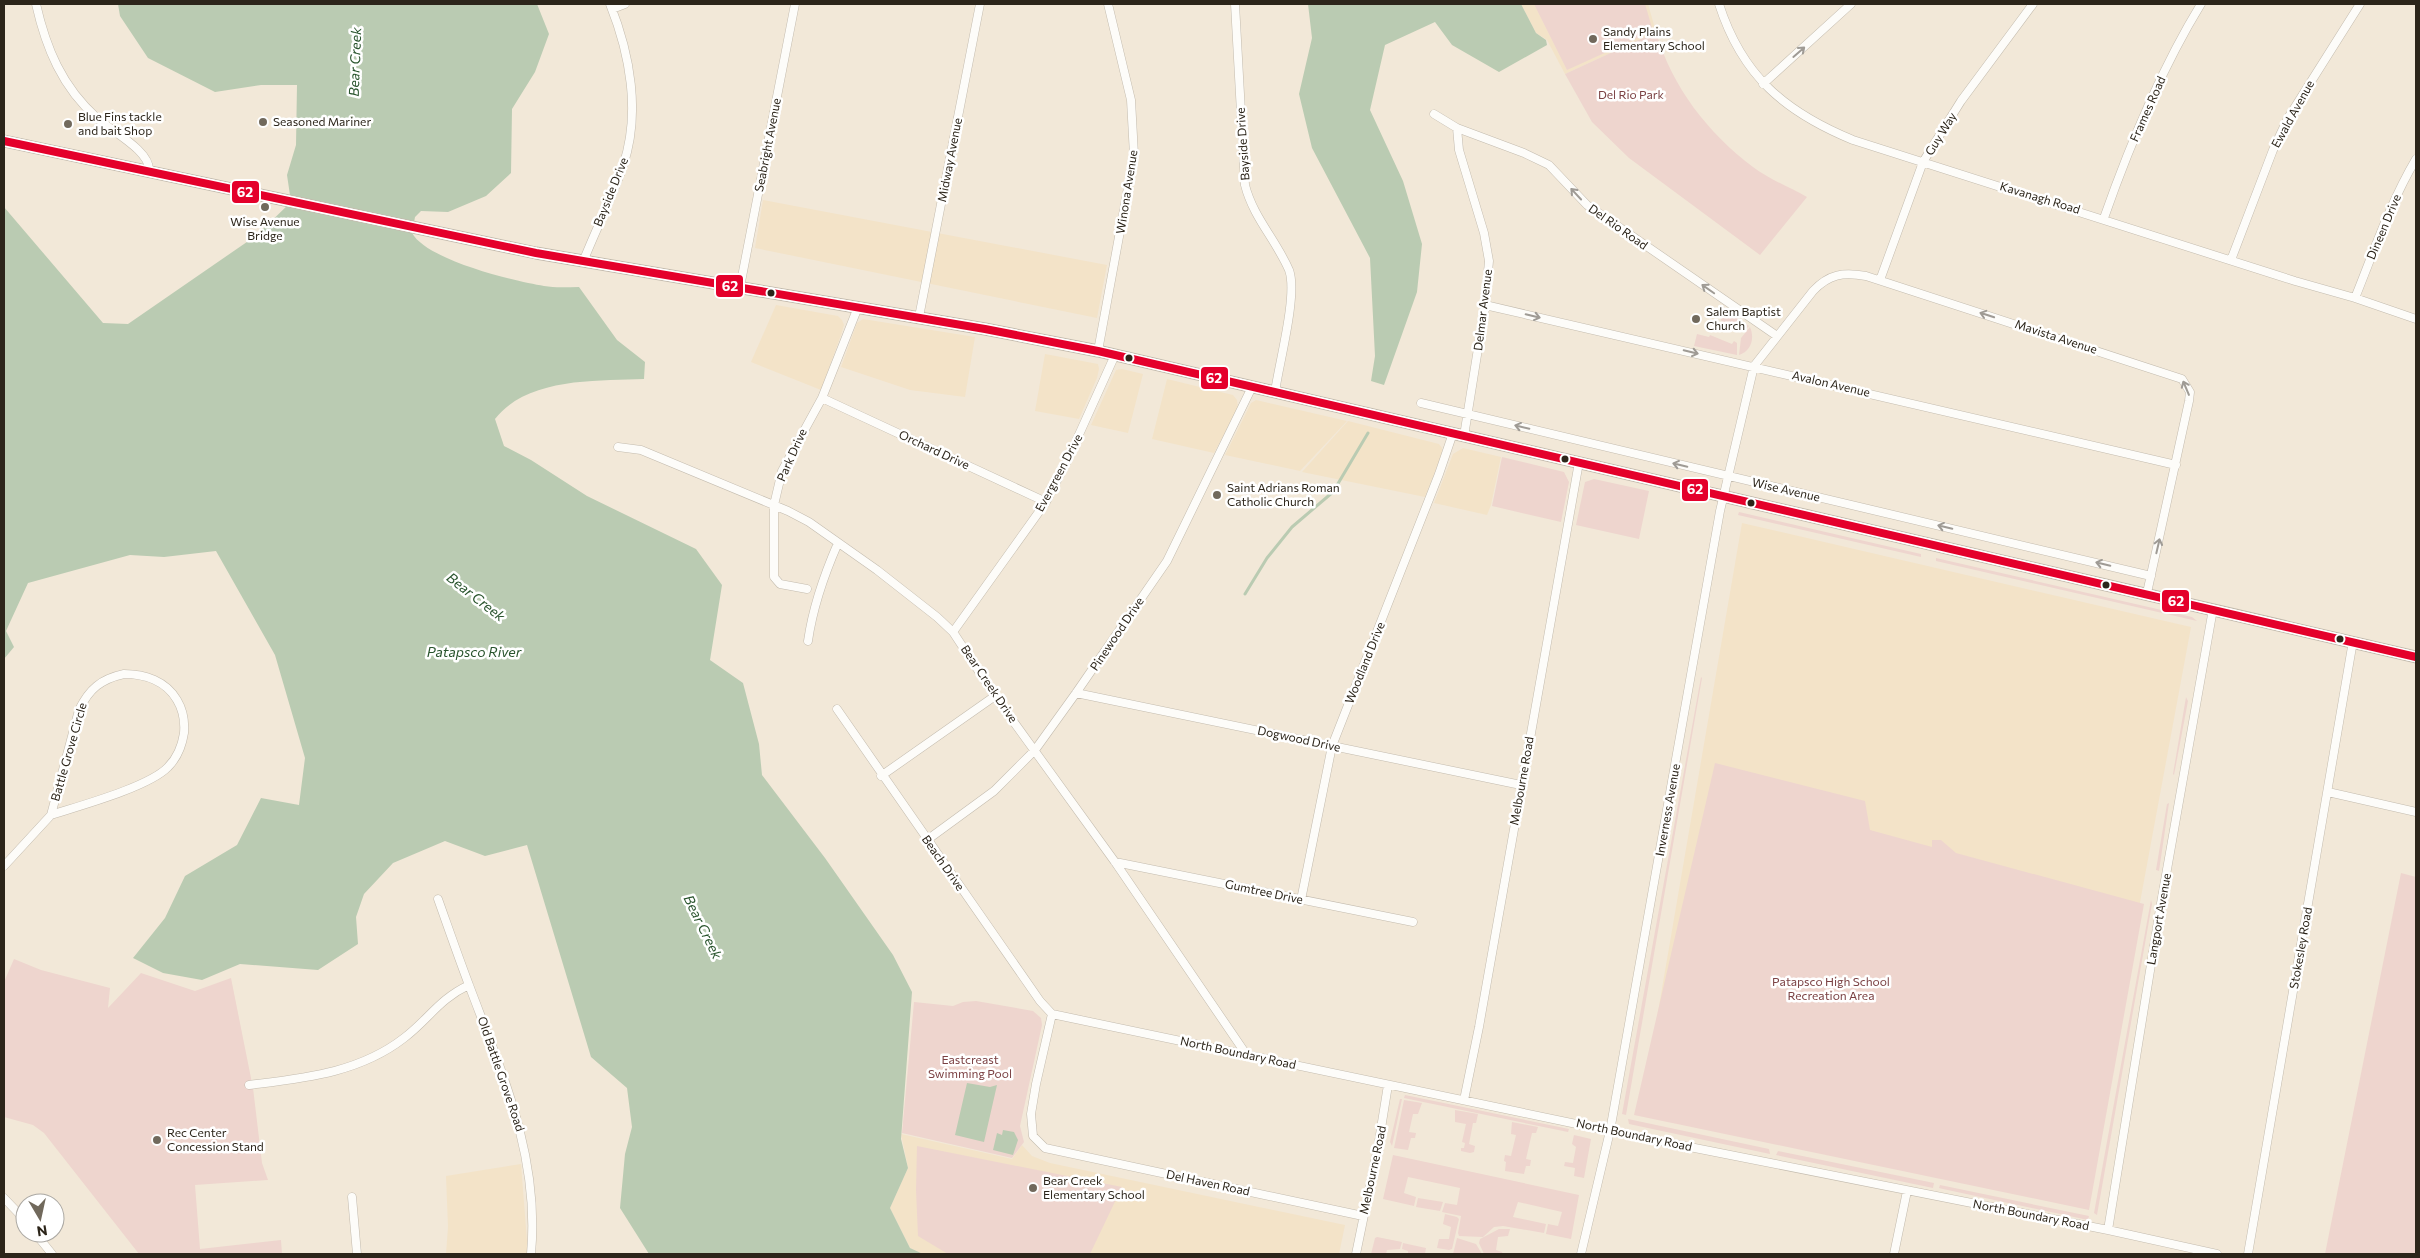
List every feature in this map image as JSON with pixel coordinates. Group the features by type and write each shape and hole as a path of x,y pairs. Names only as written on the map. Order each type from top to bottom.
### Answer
{"main road":[{"name":"Wise Avenue","path":"4,141 583,262 919,317 1098,351 2147,593 2416,657"}],"street":[{"path":"36,4 47,47 59,70 95,116 143,155 149,165 149,171"},
{"path":"611,6 625,4"},
{"name":"Seabright Avenue","path":"740,287 795,4"},
{"name":"Midway Avenue","path":"919,317 980,4"},
{"name":"Winona Avenue","path":"1098,351 1134,155 1131,100 1108,4"},
{"name":"Bayside Drive","path":"1235,4 1245,185 1251,206 1289,272 1292,286 1291,304 1275,392"},
{"name":"Kavanagh Road","path":"1719,4 1739,51 1763,84 1792,109 1823,128 1853,140 2104,218 2416,319"},
{"path":"1763,84 1851,4"},
{"name":"Guy Way","path":"1880,280 1923,162 1961,102 2033,4"},
{"name":"Frames Road","path":"2104,218 2128,155 2165,69 2201,4"},
{"name":"Ewald Avenue","path":"2231,260 2288,118 2360,4"},
{"name":"Bayside Drive","path":"583,262 624,165 630,129 632,108 629,69 623,40 611,6"},
{"name":"Del Rio Road","path":"1434,114 1457,128 1524,153 1549,165 1587,205 1777,336"},
{"name":"Delmar Avenue","path":"1457,128 1459,150 1487,243 1489,268 1468,414 1459,434"},
{"name":"Dineen Drive","path":"2355,298 2384,224 2403,182 2416,159"},
{"name":"Mavista Avenue","path":"1754,366 1813,291 1828,278 1849,274 1880,280 2182,379 2190,392 2189,401 2147,593"},
{"name":"Avalon Avenue","path":"1485,305 2176,465"},
{"name":"Park Drive","path":"808,589 780,584 774,577 774,505 788,458 822,398 858,307"},
{"name":"Evergreen Drive","path":"953,632 1046,502 1067,461 1115,355"},
{"name":"Inverness Avenue","path":"1581,1254 1610,1131 1723,495 1754,366"},
{"name":"Pinewood Drive","path":"927,840 994,791 1035,750 1076,693 1167,561 1252,387"},
{"name":"Orchard Drive","path":"822,398 1046,502"},
{"name":"Wise Avenue","path":"1421,403 2151,576"},
{"name":"Woodland Drive","path":"1301,900 1332,746 1440,474 1459,434"},
{"name":"Bear Creek Drive","path":"618,447 641,450 774,505 809,522 937,617 953,632 995,696 1115,862 1246,1054"},
{"name":"Melbourne Road","path":"1464,1100 1479,1027 1579,462"},
{"path":"808,641 812,613 838,543"},
{"name":"Langport Avenue","path":"2108,1230 2160,909 2213,609"},
{"name":"Stokesley Road","path":"2248,1254 2353,641"},
{"name":"Battle Grove Circle","path":"4,866 51,815 148,780 168,768 180,751 184,732 183,713 171,691 159,682 134,674 106,679 90,691 79,710 51,815"},
{"name":"Dogwood Drive","path":"1076,693 1521,785"},
{"path":"881,776 995,696"},
{"name":"Beach Drive","path":"837,709 881,776 1040,1001 1052,1014"},
{"path":"2328,792 2416,812"},
{"name":"Gumtree Drive","path":"1115,862 1413,922"},
{"name":"Old Battle Grove Road","path":"438,899 469,985 498,1057 523,1141 532,1226 531,1254"},
{"path":"249,1085 329,1074 370,1060 405,1037 451,993 469,985"},
{"name":"North Boundary Road","path":"1052,1014 1610,1131 2108,1230 2217,1254"},
{"name":"Del Haven Road","path":"1052,1014 1031,1114 1033,1136 1045,1148 1363,1216"},
{"name":"Melbourne Road","path":"1356,1254 1388,1085"},
{"path":"1894,1254 1907,1191"},
{"path":"352,1197 357,1254"},
{"path":"4,1198 15,1210"},
{"path":"44,1243 52,1254"}],"shaded area":[{"name":"Sandy Plains Elementary School","path":"1521,4 1648,4 1656,32 1565,74 1547,40 1536,33"},
{"path":"763,200 1107,265 1097,318 755,248"},
{"path":"776,305 838,316 842,320 844,325 841,335 821,390 751,362"},
{"path":"863,319 975,337 965,397 910,390 841,367 857,323"},
{"path":"1045,354 1098,364 1097,378 1079,419 1035,411"},
{"path":"1122,369 1143,374 1128,433 1091,425 1116,370"},
{"path":"1167,379 1233,395 1237,400 1238,408 1214,453 1152,439"},
{"path":"1256,400 1347,421 1300,471 1225,455 1251,403"},
{"path":"1348,421 1439,444 1442,448 1442,454 1425,497 1302,472"},
{"path":"1463,448 1501,457 1491,505 1487,515 1434,503 1453,454"},
{"path":"1742,523 2191,627 2086,1194 1642,1105"},
{"name":"Bear Creek Elementary School","path":"901,1134 1012,1159 1022,1145 1032,1156 1050,1163 1345,1225 1339,1254 923,1254 910,1248 890,1208 908,1168"},
{"path":"521,1164 528,1254 446,1254 448,1227 446,1176"}],"green space":[{"name":"Sandy Plains Elementary School","path":"1534,4 1645,4 1653,31 1567,70"},
{"name":"Del Rio Park","path":"1656,32 1672,72 1682,90 1707,124 1753,167 1807,197 1760,255 1629,158 1592,122 1565,74"},
{"path":"1725,310 1749,326 1744,331 1742,328 1722,323 1721,319"},
{"path":"1750,327 1751,344 1746,351 1739,355 1741,338"},
{"path":"1697,334 1709,337 1710,335 1732,344 1734,341 1737,343 1737,355 1694,346"},
{"path":"1502,457 1564,472 1569,482 1561,522 1492,506"},
{"path":"1594,479 1649,491 1639,539 1576,525 1585,482"},
{"path":"1739,512 1921,554 1921,557 1738,515"},
{"path":"1936,558 2192,617 2197,621 1936,561"},
{"path":"1702,678 1626,1115 1622,1114"},
{"path":"2186,697 2188,701 2174,775 2173,774"},
{"name":"Patapsco High School Recreation Area","path":"1715,763 1865,801 1870,830 1932,847 1932,840 1941,840 1956,853 2144,904 2089,1210 1634,1115"},
{"path":"2169,803 2159,871 2156,870 2167,804"},
{"path":"2401,873 2416,877 2416,1254 2325,1254"},
{"path":"2151,900 2152,904 2097,1215 2094,1213"},
{"path":"14,959 41,970 110,988 108,1008 141,973 195,991 231,978 253,1088 262,1163 268,1180 195,1185 200,1249 281,1240 282,1254 139,1254 44,1133 33,1125 4,1117 4,982"},
{"name":"Eastcreast Swimming Pool","path":"976,1001 1033,1011 1041,1018 1042,1025 1020,1126 1024,1142 1012,1158 902,1133 914,1002 953,1006 963,1002"},
{"path":"1405,1095 1569,1129 1568,1132 1404,1098"},
{"path":"1400,1099 1402,1099 1392,1146 1390,1142"},
{"path":"1404,1100 1422,1103 1418,1114 1413,1114 1409,1132 1416,1133 1415,1138 1411,1138 1408,1150 1394,1148"},
{"path":"1455,1110 1478,1114 1476,1123 1473,1123 1469,1144 1475,1146 1474,1152 1461,1151 1465,1143 1462,1142 1466,1124 1455,1122"},
{"path":"1628,1119 1769,1149 1770,1154 1629,1124"},
{"path":"1512,1122 1538,1127 1536,1133 1532,1133 1526,1159 1531,1160 1530,1166 1526,1166 1524,1174 1505,1171 1505,1155 1511,1156 1516,1135 1511,1134"},
{"path":"1574,1135 1591,1139 1584,1178 1574,1176 1575,1168 1564,1166 1565,1162 1573,1163 1576,1147 1572,1144"},
{"path":"917,1146 1122,1187 1090,1254 948,1254 918,1236"},
{"path":"1778,1151 1934,1183 1933,1188 1776,1155"},
{"path":"1393,1155 1579,1195 1571,1239 1546,1234 1548,1224 1558,1226 1562,1212 1518,1202 1513,1217 1546,1224 1544,1233 1503,1226 1494,1227 1483,1237 1459,1236 1461,1216 1442,1212 1445,1203 1457,1205 1460,1188 1408,1177 1404,1193 1416,1197 1414,1206 1383,1199"},
{"path":"1940,1185 2089,1216 2088,1220 1943,1189 1939,1188"},
{"path":"1418,1198 1443,1202 1440,1211 1416,1207"},
{"path":"1445,1214 1459,1219 1452,1249 1449,1250 1437,1248 1439,1239 1449,1239 1451,1227 1443,1224"},
{"path":"1499,1229 1510,1229 1508,1236 1498,1237 1496,1250 1503,1254 1484,1254 1479,1243 1480,1239"},
{"path":"1375,1238 1402,1242 1400,1249 1387,1250 1386,1254 1371,1254"},
{"path":"1457,1238 1476,1244 1482,1254 1453,1254"},
{"path":"1403,1243 1426,1248 1425,1254 1408,1254 1408,1251 1402,1249"}],"water":[{"name":"Patapsco River","path":"118,4 537,4 549,34 535,72 512,109 511,173 486,196 448,212 421,211 415,217 412,233 421,243 435,252 472,268 544,286 579,287 617,340 645,362 644,379 585,381 544,388 526,395 509,405 495,419 504,446 531,460 587,496 696,549 722,585 710,660 743,683 759,744 762,775 825,858 893,955 912,992 901,1139 908,1168 890,1208 910,1248 923,1254 649,1254 620,1208 625,1154 632,1127 627,1088 591,1057 527,845 485,856 445,841 393,863 364,894 356,917 358,944 318,970 240,964 202,980 163,973 133,958 165,918 185,876 237,845 261,798 299,805 305,758 275,655 216,551 164,557 130,555 28,583 6,631 14,647 4,659 4,207 103,323 128,324 257,235 291,202 287,175 296,145 297,85 261,85 215,92 148,58 120,16"},
{"path":"1308,4 1521,4 1536,33 1546,40 1547,45 1499,72 1452,45 1435,22 1385,45 1370,110 1403,181 1422,244 1417,292 1384,385 1371,381 1375,356 1370,258 1312,148 1299,94 1312,38"},
{"path":"967,1083 990,1087 997,1085 984,1142 955,1135"},
{"path":"1003,1130 1014,1132 1018,1140 1013,1155 993,1150 997,1133 1002,1135"}],"waterway":[{"path":"1245,594 1267,558 1292,527 1333,492 1368,433"}],"transit line":[{"name":"62","path":"4,141 536,253 985,329 1098,351 2416,657"}],"place":[{"name":"Sandy Plains Elementary School","path":"1593,39"},
{"name":"Seasoned Mariner","path":"263,122"},
{"name":"Blue Fins tackle and bait Shop","path":"68,124"},
{"name":"Wise Avenue Bridge","path":"265,207"},
{"name":"Salem Baptist Church","path":"1696,319"},
{"name":"Saint Adrians Roman Catholic Church","path":"1217,495"},
{"name":"Rec Center Concession Stand","path":"157,1140"},
{"name":"Bear Creek Elementary School","path":"1033,1188"}],"water label":[{"name":"Bear Creek","path":"355,62"},
{"name":"Bear Creek","path":"476,597"},
{"name":"Bear Creek","path":"703,927"}]}
